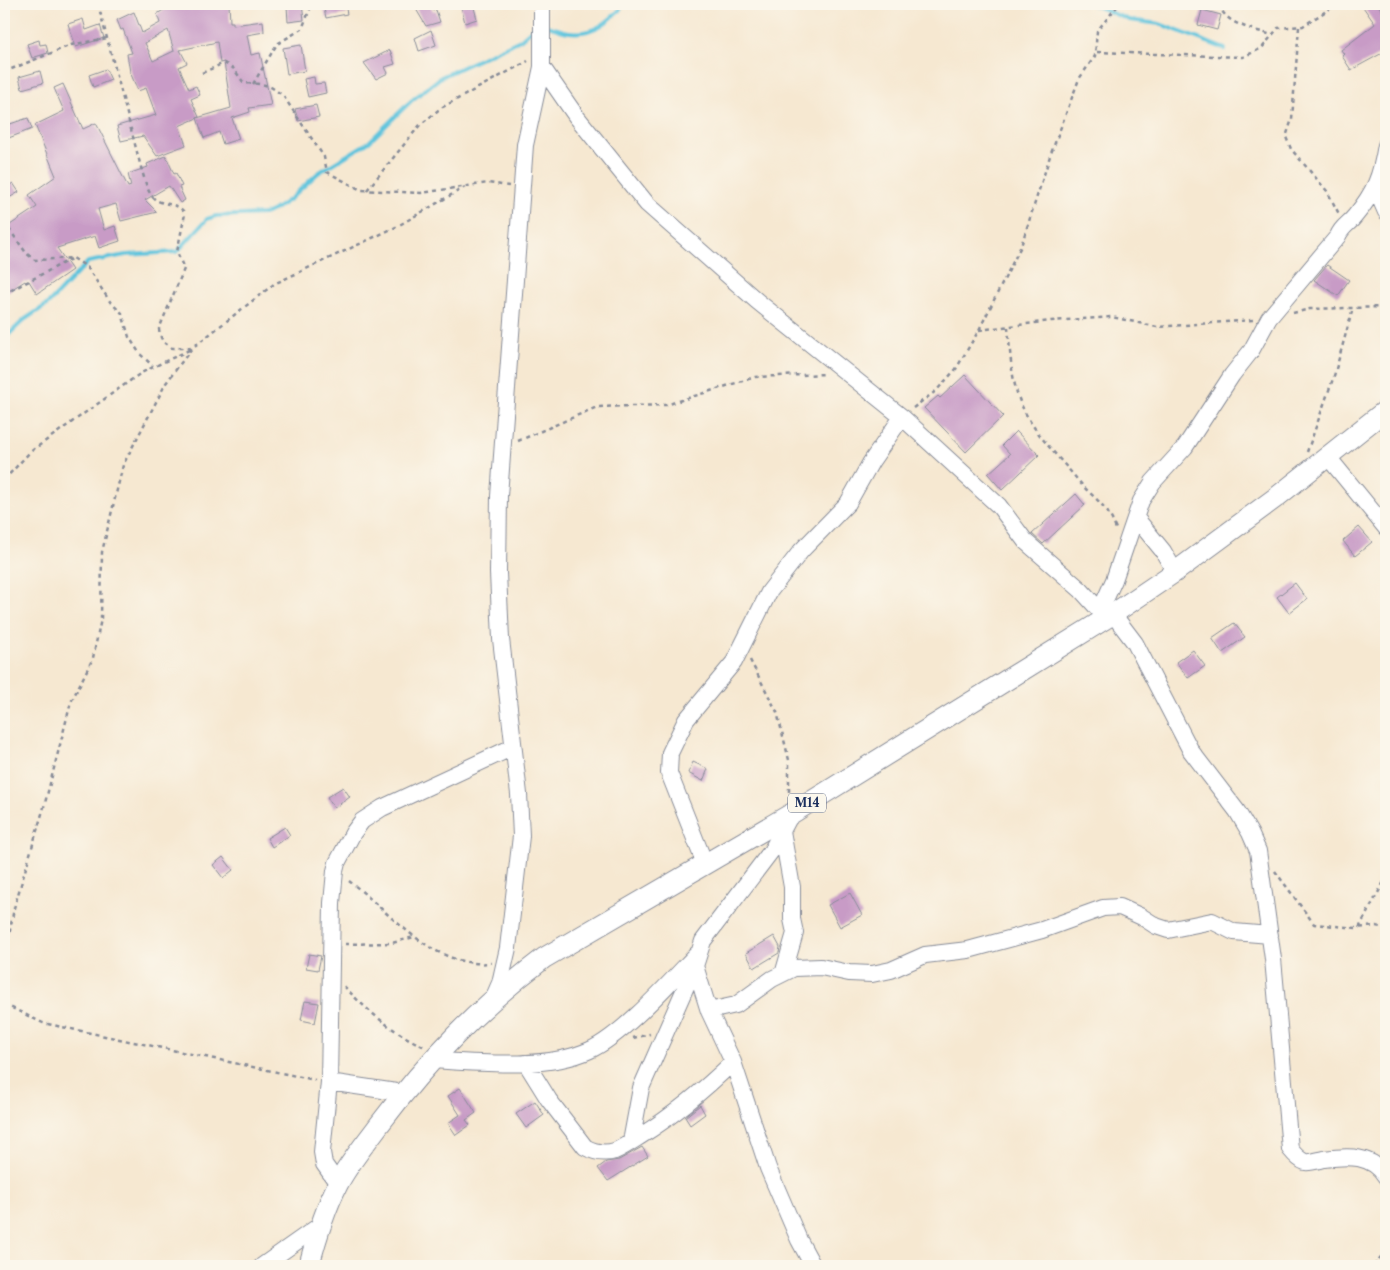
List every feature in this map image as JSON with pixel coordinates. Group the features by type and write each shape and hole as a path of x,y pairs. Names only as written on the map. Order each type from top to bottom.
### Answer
{"main road":[{"name":"M14","path":"309,1266 316,1237 338,1184 404,1093 435,1056 461,1027 510,984 544,958 791,814 1176,572 1386,410"}],"street":[{"path":"492,1001 500,983 505,961 521,836 501,639 498,573 503,447 525,144 542,60 542,9"},
{"path":"542,60 576,116 647,204 757,301 902,417 999,506 1026,542 1081,590 1135,643 1191,751 1237,811 1258,851 1270,935 1290,1149 1296,1156 1306,1162 1334,1158 1370,1160 1380,1167 1386,1177"},
{"path":"1105,615 1124,549 1141,501 1152,482 1185,447 1232,375 1251,351 1269,318 1338,236 1342,227 1353,218 1376,189 1386,145"},
{"path":"1376,189 1386,212"},
{"path":"705,864 669,773 669,758 675,738 686,720 734,662 769,592 801,551 848,503 871,462 902,417"},
{"path":"1328,456 1386,528"},
{"path":"1136,518 1163,551 1176,572"},
{"path":"338,1184 324,1164 322,1143 329,1082 332,904 335,872 344,849 362,821 382,808 419,788 513,747"},
{"path":"631,1142 641,1088 672,1022 696,960 716,922 749,883 772,850 791,814"},
{"path":"782,831 792,887 792,919 795,933 784,971"},
{"path":"709,1011 736,1004 784,971 794,968 821,967 849,973 872,974 892,970 925,955 977,948 1042,930 1096,910 1110,908 1120,907 1129,910 1156,926 1168,930 1212,922 1234,932 1270,935"},
{"path":"696,960 709,1011 734,1062 768,1168 799,1240 814,1266"},
{"path":"435,1056 489,1064 526,1062 580,1054 609,1039 696,960"},
{"path":"526,1062 549,1100 585,1148 594,1152 603,1152 615,1151 631,1142 683,1106 734,1062"},
{"path":"329,1082 404,1093"},
{"path":"262,1266 323,1224"}],"path":[{"path":"98,4 142,171 150,194 157,201 180,207 185,214 177,252 184,268 159,329 163,342 167,346 192,348"},
{"path":"253,84 277,44 302,29 312,4"},
{"path":"902,417 944,383 956,369 978,330 1021,246 1050,156 1079,80 1096,52 1095,38 1100,25 1119,4"},
{"path":"1220,4 1229,20 1272,36"},
{"path":"1096,52 1243,57 1262,48 1282,26 1299,27 1337,4"},
{"path":"1299,27 1292,119 1286,137 1291,149 1327,191 1340,216 1342,227"},
{"path":"4,72 71,45 107,38"},
{"path":"367,190 429,117 441,108 542,60"},
{"path":"202,73 224,63 233,68 244,83 267,84 284,97 324,157 330,174 358,189 421,193 488,183 522,188"},
{"path":"4,480 34,449 141,373 192,348 274,284 396,226 465,187"},
{"path":"4,222 27,254 35,260 73,258 87,267 111,303 121,312 129,337 140,354 154,366"},
{"path":"4,294 73,258"},
{"path":"978,330 1112,317 1157,327 1269,318 1310,309 1386,307"},
{"path":"1306,455 1334,376 1353,308"},
{"path":"1008,327 1012,365 1022,405 1042,437 1078,481 1101,501 1112,517 1124,549"},
{"path":"4,964 14,908 44,807 71,702 93,658 101,619 102,552 122,464 166,384 192,348"},
{"path":"503,447 597,407 666,405 755,377 848,373"},
{"path":"743,645 777,712 789,760 788,788 791,814"},
{"path":"1258,851 1291,890 1314,924 1386,928"},
{"path":"335,872 415,937 450,958 469,964 505,961"},
{"path":"1359,928 1386,878"},
{"path":"332,946 358,943 392,943 415,937"},
{"path":"332,973 354,997 386,1024 435,1056"},
{"path":"4,1004 43,1024 329,1082"},
{"path":"609,1039 624,1039 650,1034 672,1022"},
{"path":"1374,1266 1386,1250"}],"building":[{"path":"173,4 210,4 210,6 229,4 230,22 233,22 233,25 263,21 264,32 247,35 251,55 260,53 271,105 249,108 250,112 232,118 239,139 223,144 219,132 204,138 197,118 179,126 186,145 157,156 143,136 121,141 117,126 156,115 146,88 138,91 130,72 127,54 132,53 123,29 121,30 117,20 134,12 142,33 160,23 157,14","holes":["168,30 174,51 153,61 145,43","217,42 220,63 224,62 231,108 197,118 199,117 191,99 200,95 196,86 189,89 179,67 187,63 180,50"]},
{"path":"291,4 302,4 304,20 288,22 287,6 291,6"},
{"path":"323,4 345,4 347,14 326,18"},
{"path":"413,4 429,4 433,11 436,10 440,22 426,26"},
{"path":"473,4 477,19 465,23 461,6"},
{"path":"1361,4 1377,4 1386,16 1386,51 1351,70 1342,56 1344,54 1341,50 1375,24"},
{"path":"1202,10 1221,15 1217,30 1198,25"},
{"path":"83,19 86,30 100,25 104,38 76,47 68,24"},
{"path":"431,30 436,45 419,51 415,38"},
{"path":"39,40 40,45 46,44 48,53 32,58 27,44"},
{"path":"301,45 305,71 287,74 283,48"},
{"path":"390,50 395,64 385,67 388,73 376,79 364,63"},
{"path":"106,69 111,80 93,87 89,75"},
{"path":"40,71 43,83 22,89 19,77"},
{"path":"314,77 315,84 324,83 326,93 308,97 304,79"},
{"path":"63,84 83,129 96,123 128,187 131,186 128,174 148,167 147,164 166,156 182,186 179,187 185,200 180,203 169,186 145,200 157,212 121,221 116,204 98,209 104,230 115,226 120,241 99,248 95,236 57,248 72,270 37,294 29,281 26,283 25,281 4,294 4,229 37,207 29,195 56,176 35,125 64,111 54,88"},
{"path":"316,105 319,117 298,121 295,109"},
{"path":"28,118 32,129 6,139 4,126"},
{"path":"13,183 19,192 4,201 4,189"},
{"path":"1327,265 1349,280 1338,296 1314,280"},
{"path":"965,375 1003,416 966,452 924,408 938,396 940,398"},
{"path":"1016,431 1039,455 1002,490 988,474 1010,454 1002,445"},
{"path":"1076,494 1085,505 1043,544 1032,534"},
{"path":"1359,527 1372,542 1355,556 1343,541"},
{"path":"1295,583 1307,599 1289,613 1277,597"},
{"path":"1234,623 1245,637 1222,653 1212,638"},
{"path":"1193,650 1205,666 1188,678 1176,662"},
{"path":"693,762 708,769 703,781 688,773"},
{"path":"343,787 350,797 334,808 327,797"},
{"path":"285,827 290,835 272,847 267,838"},
{"path":"223,857 233,870 223,878 213,865"},
{"path":"850,893 862,915 840,927 828,905"},
{"path":"774,936 780,947 779,953 754,968 746,953"},
{"path":"309,954 321,956 318,970 306,968"},
{"path":"305,1001 319,1003 315,1023 301,1020"},
{"path":"460,1088 476,1113 466,1120 470,1125 456,1135 448,1123 460,1115 448,1096"},
{"path":"535,1101 544,1115 526,1128 516,1114"},
{"path":"700,1105 705,1114 690,1125 685,1117"},
{"path":"642,1147 648,1156 608,1181 598,1168 606,1162 619,1160"}],"waterway":[{"path":"546,26 569,32 586,31 607,22 625,4"},
{"path":"1091,4 1129,20 1160,24 1225,49"},
{"path":"4,339 24,320 48,304 88,262 126,255 177,252 207,219 216,216 264,214 274,210 290,199 318,173 369,142 411,101 441,77 520,40 537,25"}]}
